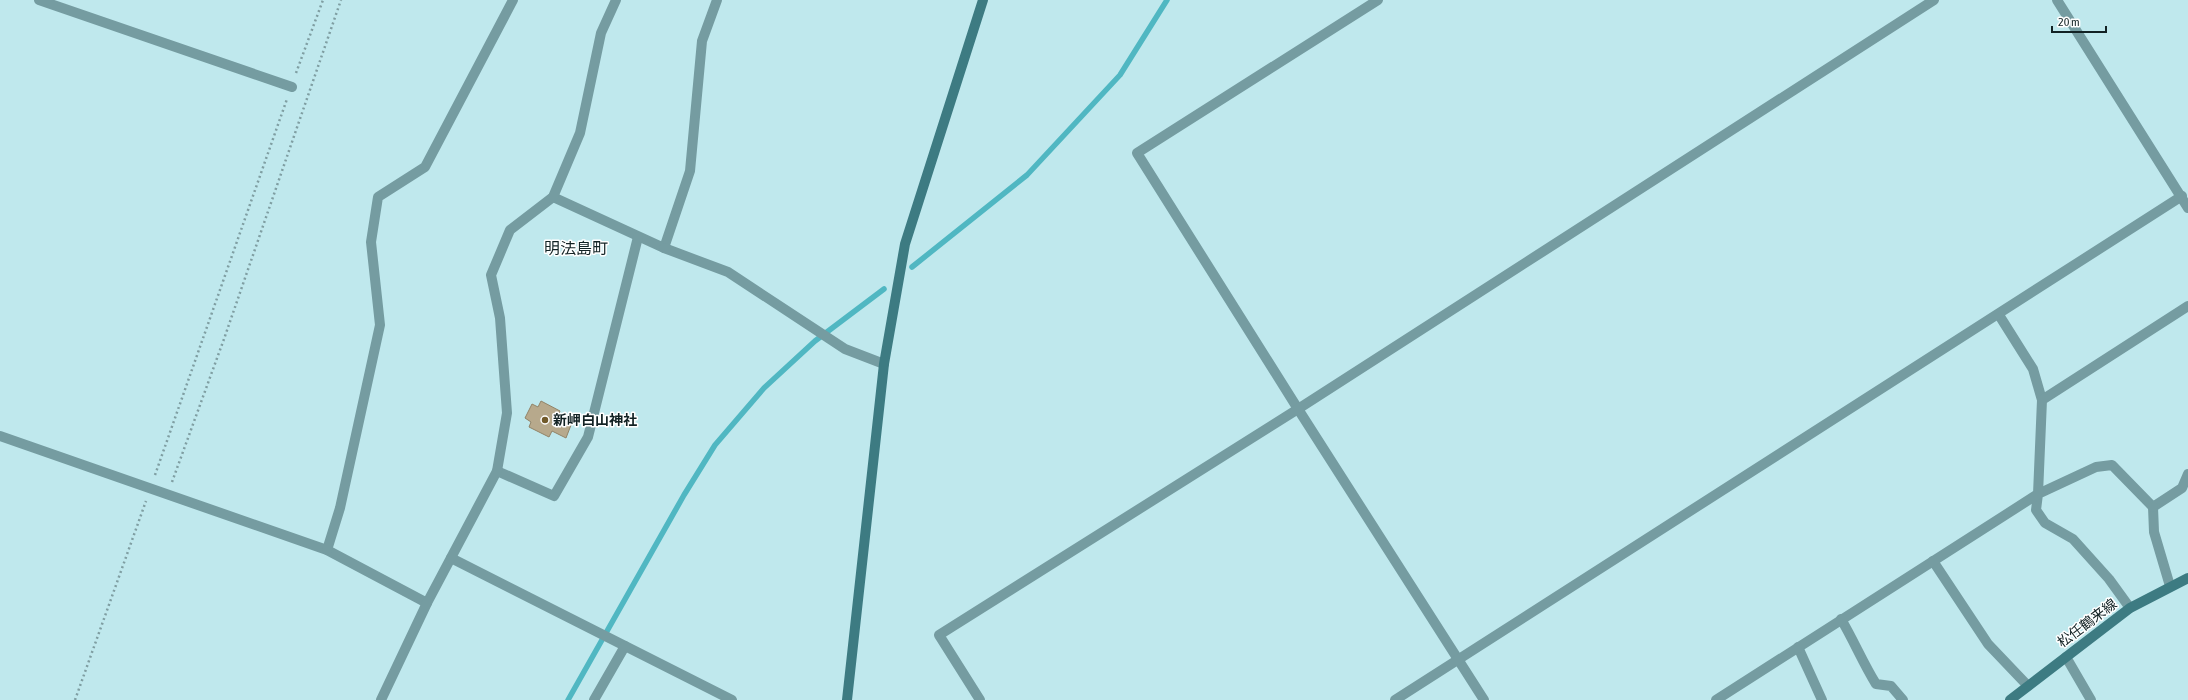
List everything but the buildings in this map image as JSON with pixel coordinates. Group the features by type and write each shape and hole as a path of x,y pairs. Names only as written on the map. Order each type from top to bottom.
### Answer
{"street":[{"path":"39,0 292,87"},
{"path":"327,550 340,508 380,325 371,242 378,197 425,167 513,0"},
{"path":"380,700 427,603 497,471 507,413 500,318 491,275 510,230 553,197 580,132 601,33 616,0"},
{"path":"664,248 690,171 702,41 717,0"},
{"path":"847,700 884,364 905,244 983,0"},
{"path":"1378,0 1137,153 1484,700"},
{"path":"980,700 939,635 1298,409 1934,0"},
{"path":"2057,0 2182,196 2188,208"},
{"path":"1395,700 2000,315 2182,196"},
{"path":"553,197 638,237 728,272 845,349 884,364"},
{"path":"497,471 554,496 588,437 638,237"},
{"path":"2042,400 2188,306"},
{"path":"2000,315 2033,369 2042,400 2036,510 2045,523 2073,540 2109,579 2130,608"},
{"path":"0,436 327,550 427,603"},
{"path":"1716,700 2038,494 2096,467 2112,465 2153,506 2154,532 2170,586"},
{"path":"2153,506 2182,488 2188,474"},
{"path":"451,558 732,700"},
{"path":"1933,561 1988,644 2028,686"},
{"name":"松任鶴来線","path":"2010,700 2130,608 2188,578"},
{"path":"1842,619 1857,647 1861,660 1876,684 1891,686 1903,700"},
{"path":"594,700 625,646"},
{"path":"1798,647 1822,700"},
{"path":"2066,657 2091,700"}],"path":[{"path":"75,700 323,0"},
{"path":"167,494 224,339 341,0"}],"waterway":[{"path":"912,267 1027,175 1120,75 1167,0"},
{"path":"568,700 684,495 715,445 764,388 815,341 884,289"}],"place":[{"name":"新岬白山神社","path":"545,420"}],"district":[{"name":"明法島町","path":"576,248"}]}
